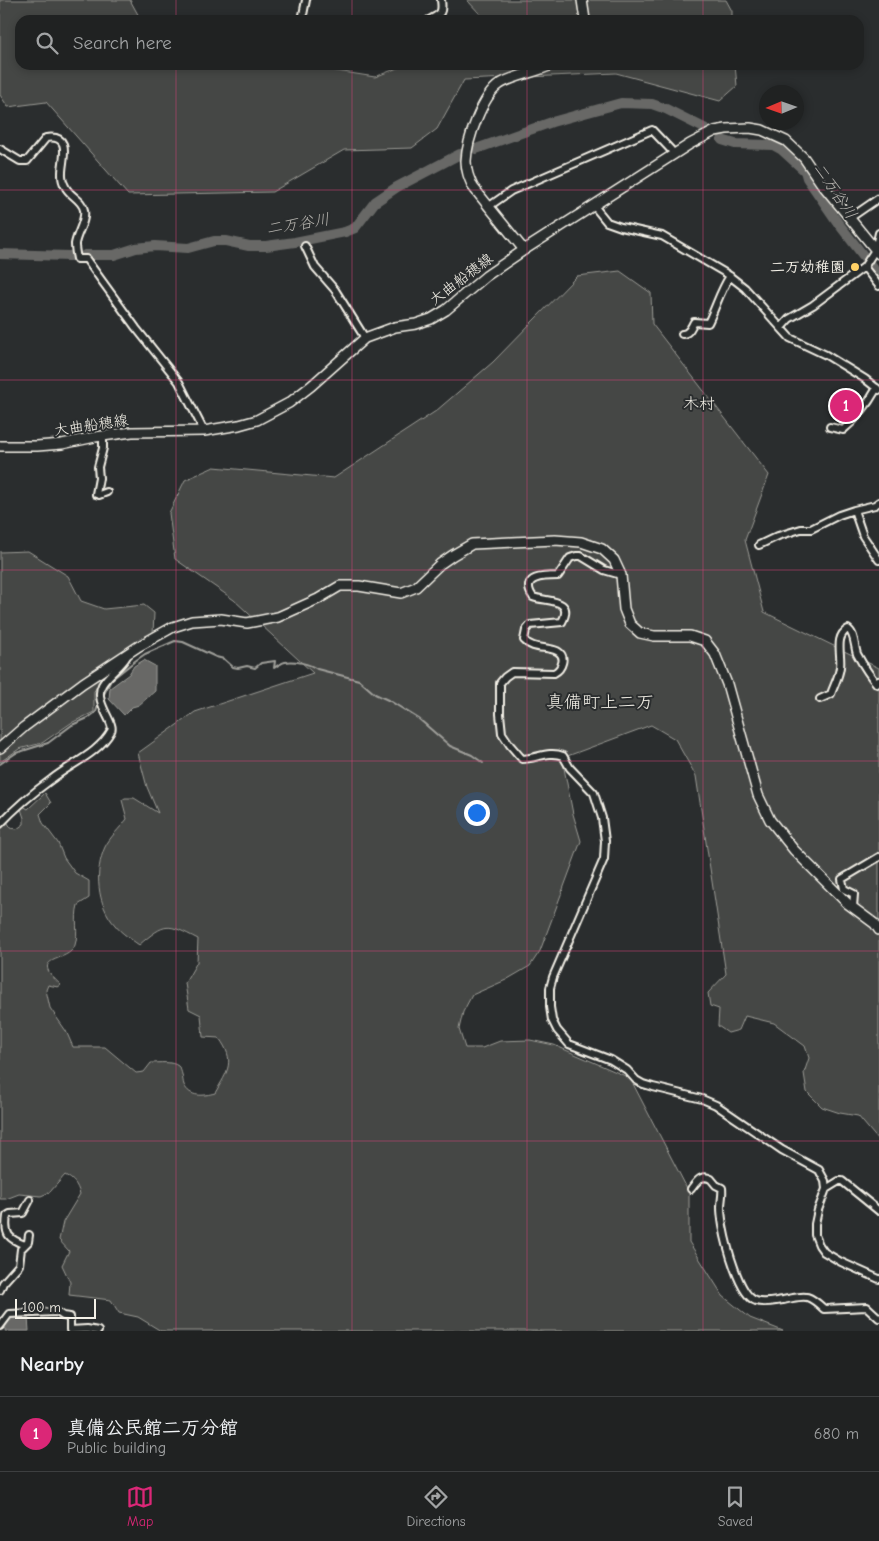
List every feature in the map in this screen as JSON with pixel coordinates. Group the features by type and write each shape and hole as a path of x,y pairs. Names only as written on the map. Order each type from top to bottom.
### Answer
{"main road":[{"path":"582,0 584,15"},
{"path":"524,250 473,187 467,175 468,148 481,111 491,93 500,85 538,70"},
{"name":"大曲船穂線","path":"0,446 62,444 132,432 204,431 257,420 289,404 365,338 396,327 416,324 431,319 446,310 486,276 524,250 703,136 726,128 750,128 774,135 786,141 804,158 850,218 878,248"},
{"path":"0,748 24,727 83,683 128,652 173,627 192,622 221,619 247,623 278,617 318,599 340,586 360,586 401,593 416,586 446,560 472,544 555,540 581,542 602,549 614,560 621,575 624,609 630,624 640,633 654,636 690,636 704,641 715,654 727,684 762,805 770,820 794,850 853,907 875,924 879,930"}],"street":[{"path":"303,15 306,0"},
{"path":"436,15 442,10 441,0"},
{"path":"488,207 511,191 652,130 671,150"},
{"path":"0,149 20,161 27,161 46,138 53,137 64,146 63,182 66,190 82,204 84,210 84,220 75,242 77,259 86,259 136,328 178,381 204,431"},
{"path":"850,218 879,198"},
{"path":"594,206 607,222 662,236 730,276 746,288 790,338 826,355 866,379 878,389 862,412 843,430 830,427"},
{"path":"781,328 789,319 813,305 864,267 878,248 879,234"},
{"path":"305,246 315,267 335,290 365,338"},
{"path":"864,267 879,286"},
{"path":"682,334 690,331 694,322 708,323 719,300 720,291 730,276"},
{"path":"103,436 96,494 100,495 107,492"},
{"path":"759,545 778,536 801,529 811,529 839,515 875,505 879,502"},
{"path":"854,510 863,536 879,560"},
{"path":"621,575 604,570 582,556 576,556 570,558 558,576 537,576 530,585 530,592 533,597 559,603 565,611 564,618 562,622 530,625 526,630 524,640 528,645 558,651 562,657 562,664 559,670 554,673 512,672 500,683 502,733 517,754 522,759 531,759 552,753 563,756 570,768 594,793 602,818 605,841 604,859 553,977 550,988 552,1020 557,1030 570,1044 611,1060 628,1070 636,1080 643,1084 653,1088 702,1098 716,1105 782,1150 813,1165 823,1175 826,1189 815,1224 815,1234 819,1245 824,1252 879,1279"},
{"path":"820,700 831,694 837,680 840,666 840,638 843,631 848,628 852,632 856,652 864,666 877,684 879,681"},
{"path":"0,824 51,779 89,754 109,734 112,724 103,710 100,692 102,685 127,658 128,652"},
{"path":"853,907 854,894 844,889 842,879 879,857"},
{"path":"691,1189 698,1179 702,1177 711,1179 722,1188 723,1227 732,1261 750,1298 755,1301 774,1301 806,1296 824,1309 867,1307 879,1318"},
{"path":"826,1189 842,1181 879,1211"},
{"path":"25,1245 9,1237 6,1219 10,1214 23,1213 30,1200"},
{"path":"0,1290 3,1283 19,1265 21,1249 29,1235"},
{"path":"0,1326 8,1314 57,1312 62,1316 70,1317 70,1330 87,1329 98,1331"}],"shaded area":[{"path":"0,0 130,0 138,15 15,15 15,70 331,70 375,77 392,70 735,70 737,86 720,101 616,73 464,80 437,129 412,148 344,150 272,192 128,195 46,102 8,107 0,95"},
{"path":"467,0 726,0 732,11 732,15 480,14"},
{"path":"620,271 651,293 652,324 769,475 745,540 764,612 879,668 879,1141 858,1116 822,1107 807,1092 804,1073 809,1058 805,1046 774,1023 745,1016 739,1030 728,1033 718,1026 719,1009 710,1006 708,993 726,974 696,776 675,739 651,725 562,758 573,814 581,841 540,951 530,966 506,980 472,995 463,1012 459,1029 465,1048 482,1048 500,1041 530,1040 554,1045 630,1078 689,1192 689,1242 723,1296 750,1318 783,1331 161,1331 138,1317 119,1313 111,1300 69,1295 70,1282 62,1265 69,1251 59,1240 63,1222 80,1194 75,1183 65,1175 50,1192 41,1196 19,1194 6,1199 0,1199 0,816 5,818 11,828 17,829 24,824 21,809 23,806 28,809 45,793 51,803 40,814 43,823 58,843 64,858 75,873 89,881 89,898 78,905 75,945 71,951 48,964 51,975 61,985 58,987 48,985 46,990 50,1008 66,1031 73,1047 105,1047 136,1073 144,1072 151,1063 172,1063 180,1068 184,1085 190,1092 198,1095 215,1093 224,1078 229,1060 219,1038 203,1037 201,1015 189,1009 185,983 197,962 198,939 180,930 167,927 155,932 139,945 117,928 104,908 99,888 99,866 107,843 127,819 122,800 134,798 158,813 147,787 138,753 195,712 313,673 234,600 175,559 169,513 185,480 214,467 334,478 436,411 493,362 577,276"},
{"path":"28,551 68,576 81,601 104,609 144,605 154,613 153,634 119,660 94,691 94,712 71,723 42,743 19,749 0,762 0,552"},
{"path":"144,660 155,666 155,691 124,715 109,699 110,688 129,674 134,666"},
{"path":"11,1317 28,1317 29,1331 5,1331 6,1322"}],"waterway":[{"name":"二万谷川","path":"476,149 552,122 621,103 652,104 706,129"},
{"name":"二万谷川","path":"722,140 735,144 773,145 782,150 805,171 807,178 838,223 879,276"},
{"name":"二万谷川","path":"85,255 114,255 136,248 155,246 188,248 214,241 226,241 249,246 266,246 345,232 355,228 375,202 397,187 460,154"},
{"name":"二万谷川","path":"0,254 70,256"},
{"path":"103,696 111,680 135,661 145,654 175,641 183,642 224,659 233,667 238,668 247,666 255,668 261,663 275,661 274,668 285,662 297,662 359,680 375,694 419,719 450,746 472,755 483,763"},
{"path":"0,764 16,753 48,743 72,725 88,718 96,712 99,702"}],"place":[{"name":"二万幼稚園","path":"855,267"},
{"name":"真備公民館二万分館","path":"846,406"}],"district":[{"name":"木村","path":"699,404"},
{"name":"真備町上二万","path":"600,702"}]}
